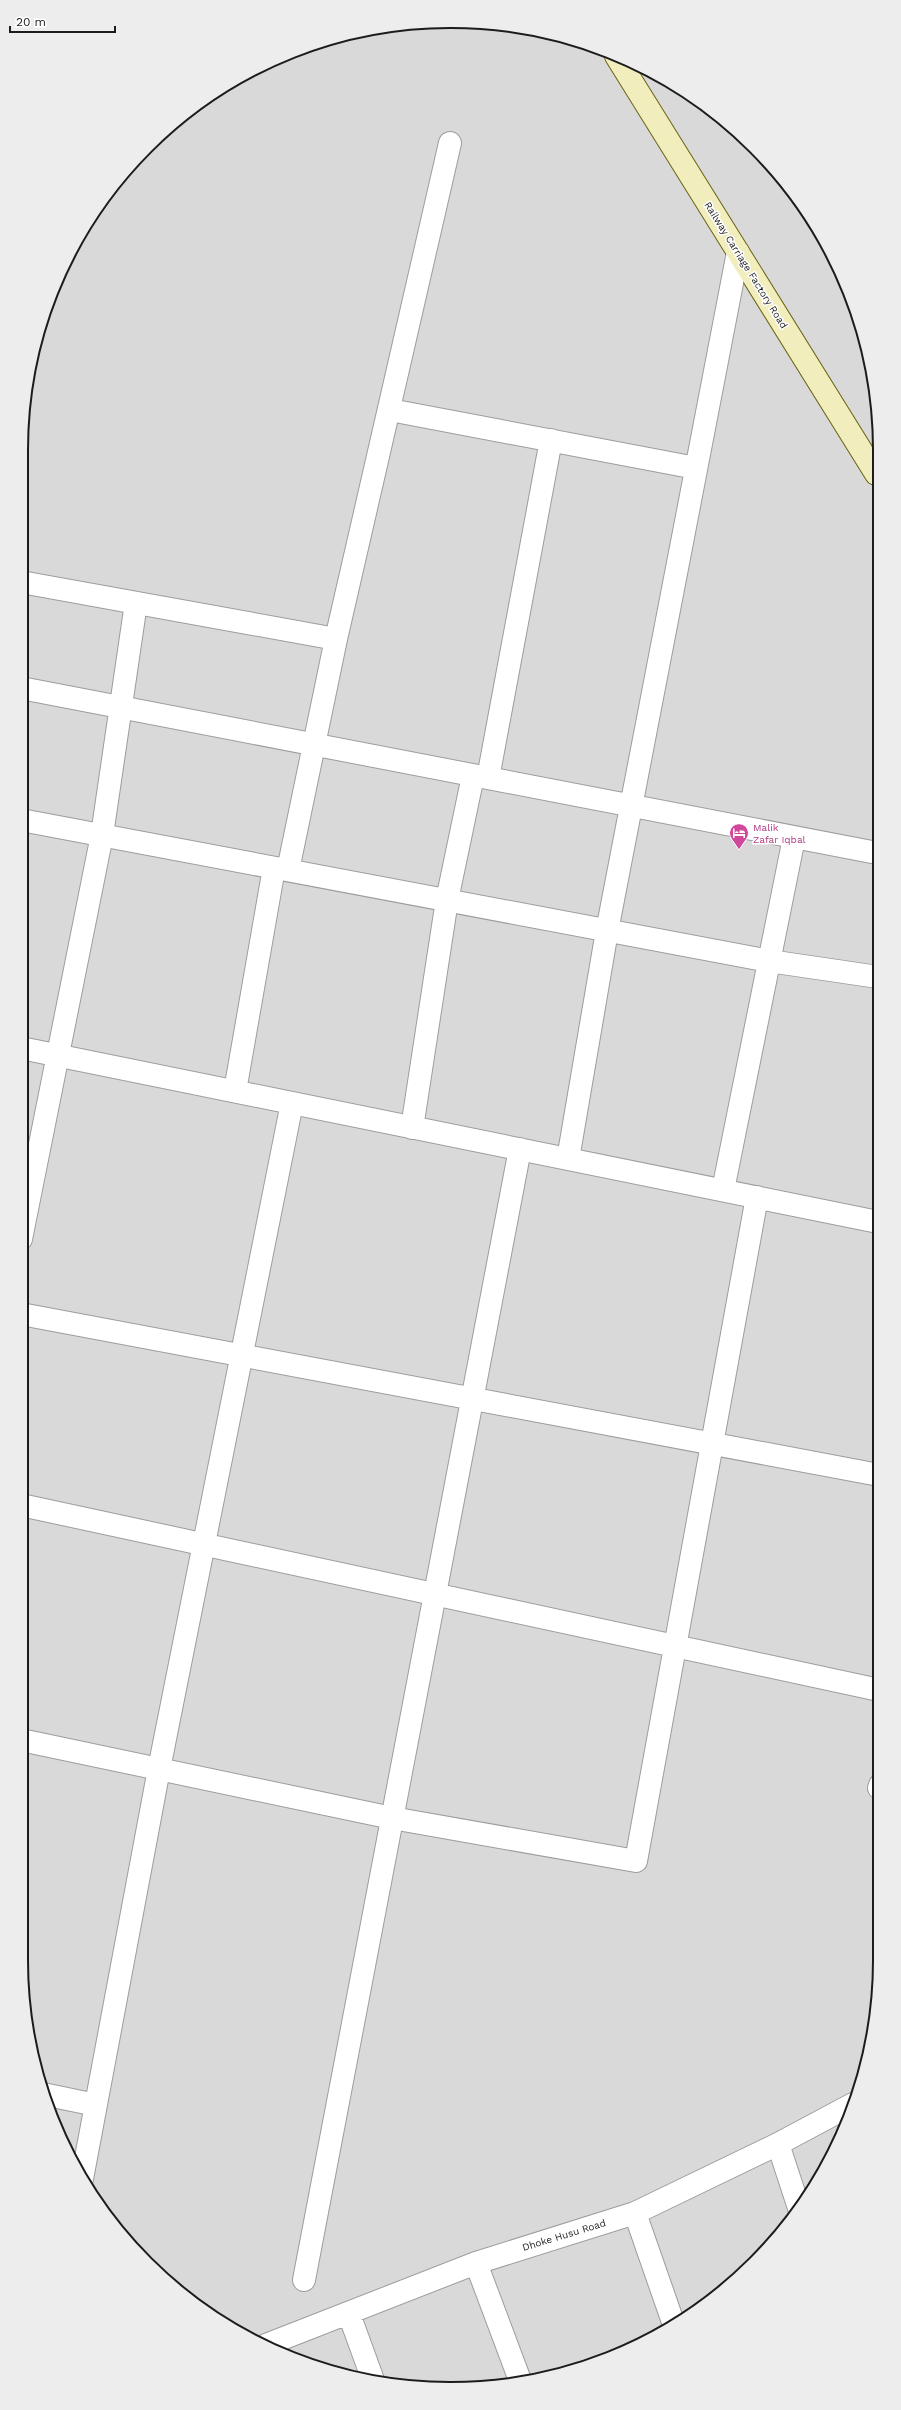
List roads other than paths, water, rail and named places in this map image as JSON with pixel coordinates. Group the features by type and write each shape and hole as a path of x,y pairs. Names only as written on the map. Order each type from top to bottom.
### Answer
{"main road":[{"name":"Railway Carriage Factory Road","path":"621,64 873,469"}],"street":[{"path":"236,1092 281,869 314,745 336,639 390,410 450,143"},
{"path":"568,1159 607,931 738,252"},
{"path":"390,410 696,468"},
{"path":"412,1128 447,900 480,777 551,440"},
{"path":"28,583 336,639"},
{"path":"28,1205 102,835 136,603"},
{"path":"28,689 873,853"},
{"path":"28,821 769,961 873,976"},
{"path":"723,1190 794,838"},
{"path":"28,1049 873,1221"},
{"path":"84,2169 160,1769 292,1103"},
{"path":"304,2280 520,1149"},
{"path":"28,1741 392,1818 636,1861 757,1198"},
{"path":"28,1315 873,1474"},
{"path":"28,1507 873,1689"},
{"path":"50,2095 96,2105"},
{"name":"Dhoke Husu Road","path":"273,2342 349,2314 476,2263 636,2213 778,2144 846,2108"},
{"path":"778,2144 797,2201"},
{"path":"636,2213 672,2319"},
{"path":"476,2263 518,2376"},
{"path":"349,2314 371,2374"}],"place":[{"name":"Malik Zafar Iqbal","path":"739,850"}]}
